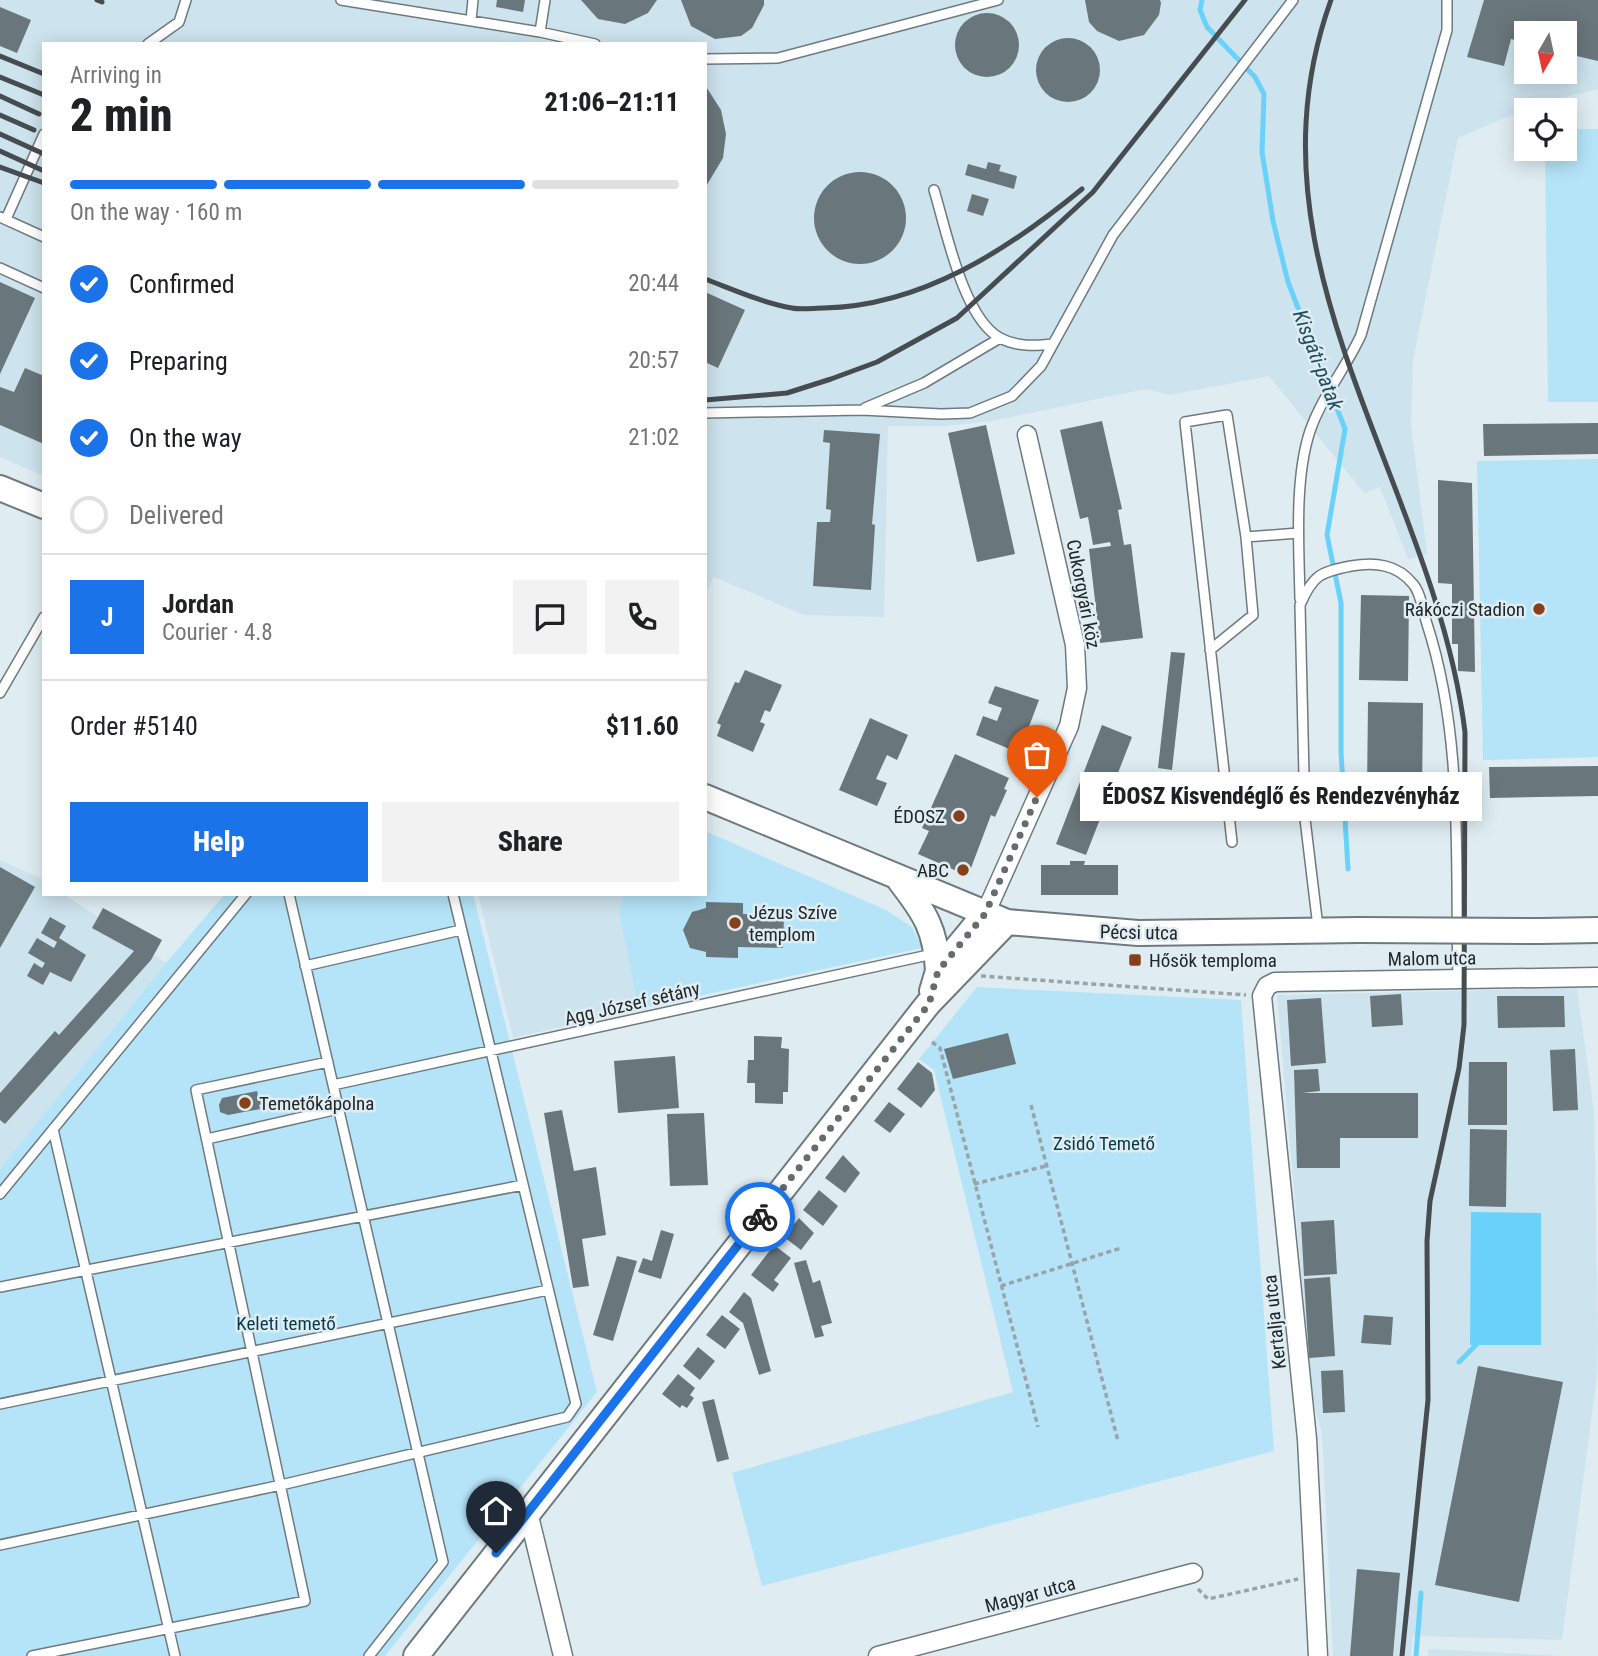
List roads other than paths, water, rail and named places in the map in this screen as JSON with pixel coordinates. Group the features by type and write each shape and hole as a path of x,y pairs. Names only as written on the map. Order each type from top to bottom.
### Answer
{"street":[{"name":"Cukorgyári köz","path":"996,918 1069,726 1077,688 1075,645 1027,435"},
{"path":"0,488 42,505"},
{"name":"Pécsi utca","path":"707,798 996,918 1138,933 1598,930"},
{"path":"898,878 924,911 944,966"},
{"path":"416,1656 929,1004 944,966 996,918"},
{"name":"Malom utca","path":"1264,991 1275,982 1598,977"},
{"name":"Kertalja utca","path":"1264,991 1307,1438 1318,1656"},
{"path":"528,1511 563,1656"},
{"name":"Magyar utca","path":"878,1656 1193,1573"}],"lane":[{"path":"151,42 179,22 186,0"},
{"path":"341,0 471,20 586,42"},
{"path":"471,20 473,0"},
{"path":"540,32 545,0"},
{"path":"707,59 752,61 778,58 978,3 999,0"},
{"path":"707,412 862,410 941,415 970,413 993,407 1012,396 1028,382 1054,344 1113,235 1293,0"},
{"path":"1319,930 1305,819 1298,533 1310,433 1323,402 1338,381 1361,335 1447,30 1447,0"},
{"path":"42,138 3,218 42,236"},
{"path":"934,190 975,313 984,326 1000,338 1033,346 1054,344"},
{"path":"0,268 42,287"},
{"path":"862,410 924,383 1000,338"},
{"path":"1210,650 1253,615 1246,537 1227,415 1185,422 1210,650 1232,842"},
{"path":"1246,537 1298,533"},
{"path":"1300,605 1309,584 1325,570 1368,563 1395,567 1415,585 1442,670 1453,751 1458,979"},
{"path":"0,693 42,620"},
{"path":"0,1194 244,896"},
{"path":"289,896 443,1562 369,1656"},
{"path":"0,1545 281,1485 567,1417 576,1404 453,896"},
{"path":"305,966 461,930"},
{"name":"Agg József sétány","path":"333,1085 490,1052 944,966"},
{"path":"32,1656 305,1601 196,1090 328,1062"},
{"path":"207,1139 338,1109"},
{"path":"53,1129 175,1656"},
{"path":"0,1287 523,1185"},
{"path":"0,1404 548,1290"}],"water":[{"path":"1471,1212 1541,1213 1541,1345 1470,1345"}],"waterway":[{"name":"Kisgáti-patak","path":"1202,0 1200,10 1207,27 1255,77 1264,94 1262,152 1273,221 1288,282 1345,429 1327,535 1341,603 1341,752 1348,869"},
{"path":"1459,1362 1476,1345"},
{"name":"Kisgáti-patak","path":"1416,1656 1421,1593"}],"railway":[{"path":"97,0 102,2"},
{"path":"707,400 787,393 831,379 877,362 957,318 1093,192 1245,0"},
{"path":"1331,0 1308,97 1308,190 1323,281 1351,370 1418,548 1446,639 1465,732 1464,1025 1459,1068 1430,1201 1427,1241 1428,1400 1402,1656"},
{"path":"0,56 42,73"},
{"path":"0,77 42,94"},
{"path":"0,96 39,114"},
{"path":"0,115 34,130"},
{"path":"0,134 42,153"},
{"path":"0,151 42,170"},
{"path":"0,167 42,182"},
{"path":"707,280 796,309 860,305 895,297 929,285 994,252 1025,233 1082,189"}],"place":[{"name":"Rákóczi Stadion","path":"1539,609"},
{"name":"ÉDOSZ Kisvendéglő és Rendezvényház","path":"1037,797"},
{"name":"ÉDOSZ","path":"959,816"},
{"name":"ABC","path":"963,870"},
{"name":"Jézus Szíve templom","path":"735,923"},
{"name":"Hősök temploma","path":"1135,960"},
{"name":"Temetőkápolna","path":"245,1103"}],"park label":[{"name":"Zsidó Temető","path":"1104,1143"},
{"name":"Keleti temető","path":"286,1323"}]}
